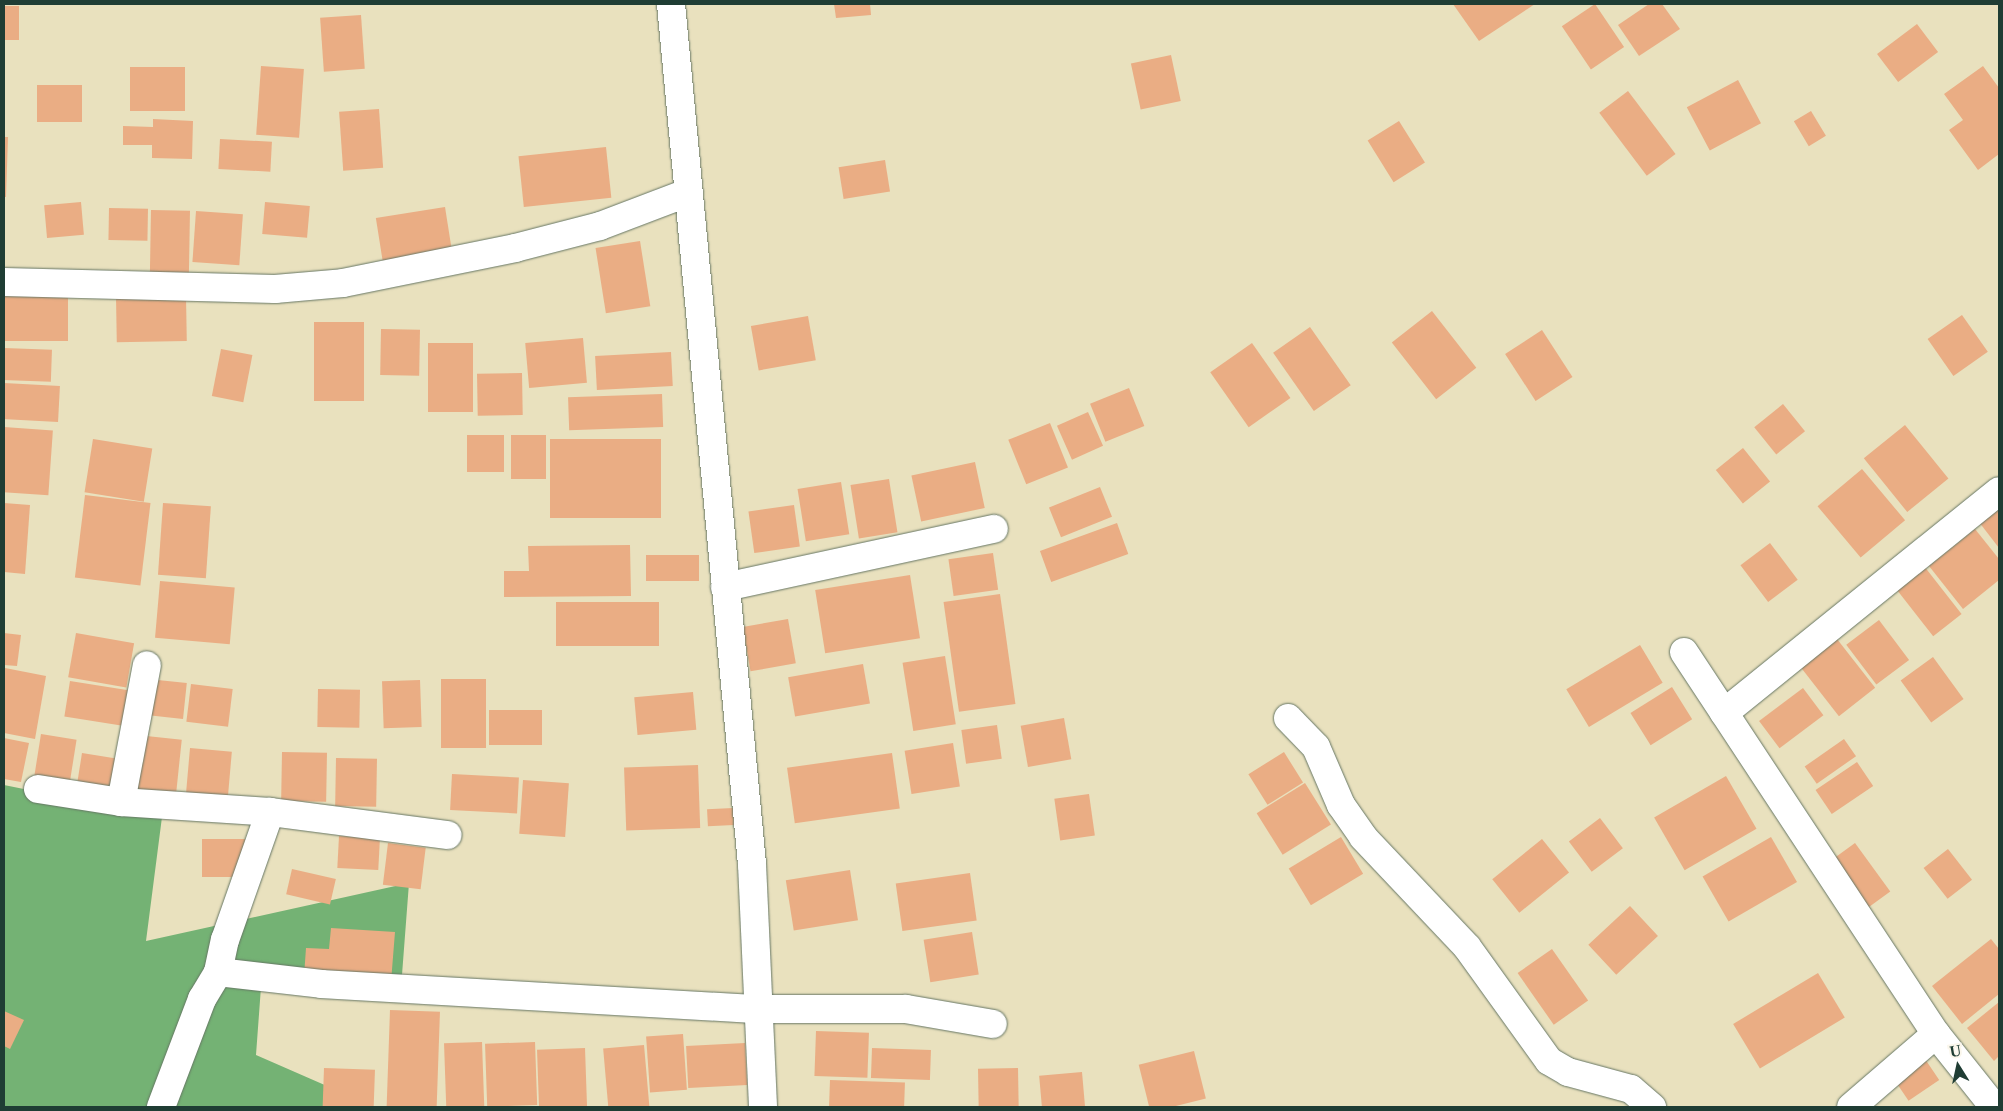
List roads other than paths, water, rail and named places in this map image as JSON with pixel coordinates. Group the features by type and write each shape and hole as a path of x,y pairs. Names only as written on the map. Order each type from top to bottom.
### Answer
{"street":[{"path":"671,4 687,193 752,864 763,1107"},
{"path":"4,282 265,289 343,283 515,248 600,226 687,193"},
{"path":"1724,713 1999,490"},
{"path":"725,587 994,529"},
{"path":"1684,652 1936,1034 1994,1107"},
{"path":"121,802 147,664"},
{"path":"1288,718 1316,747 1341,805 1363,836 1467,947 1548,1061 1568,1072 1631,1089 1652,1107"},
{"path":"38,788 121,802 270,812 448,834"},
{"path":"161,1107 202,999 218,972 225,940 270,812"},
{"path":"218,972 321,984 758,1009 906,1009 993,1024"},
{"path":"1851,1107 1936,1034"}]}
